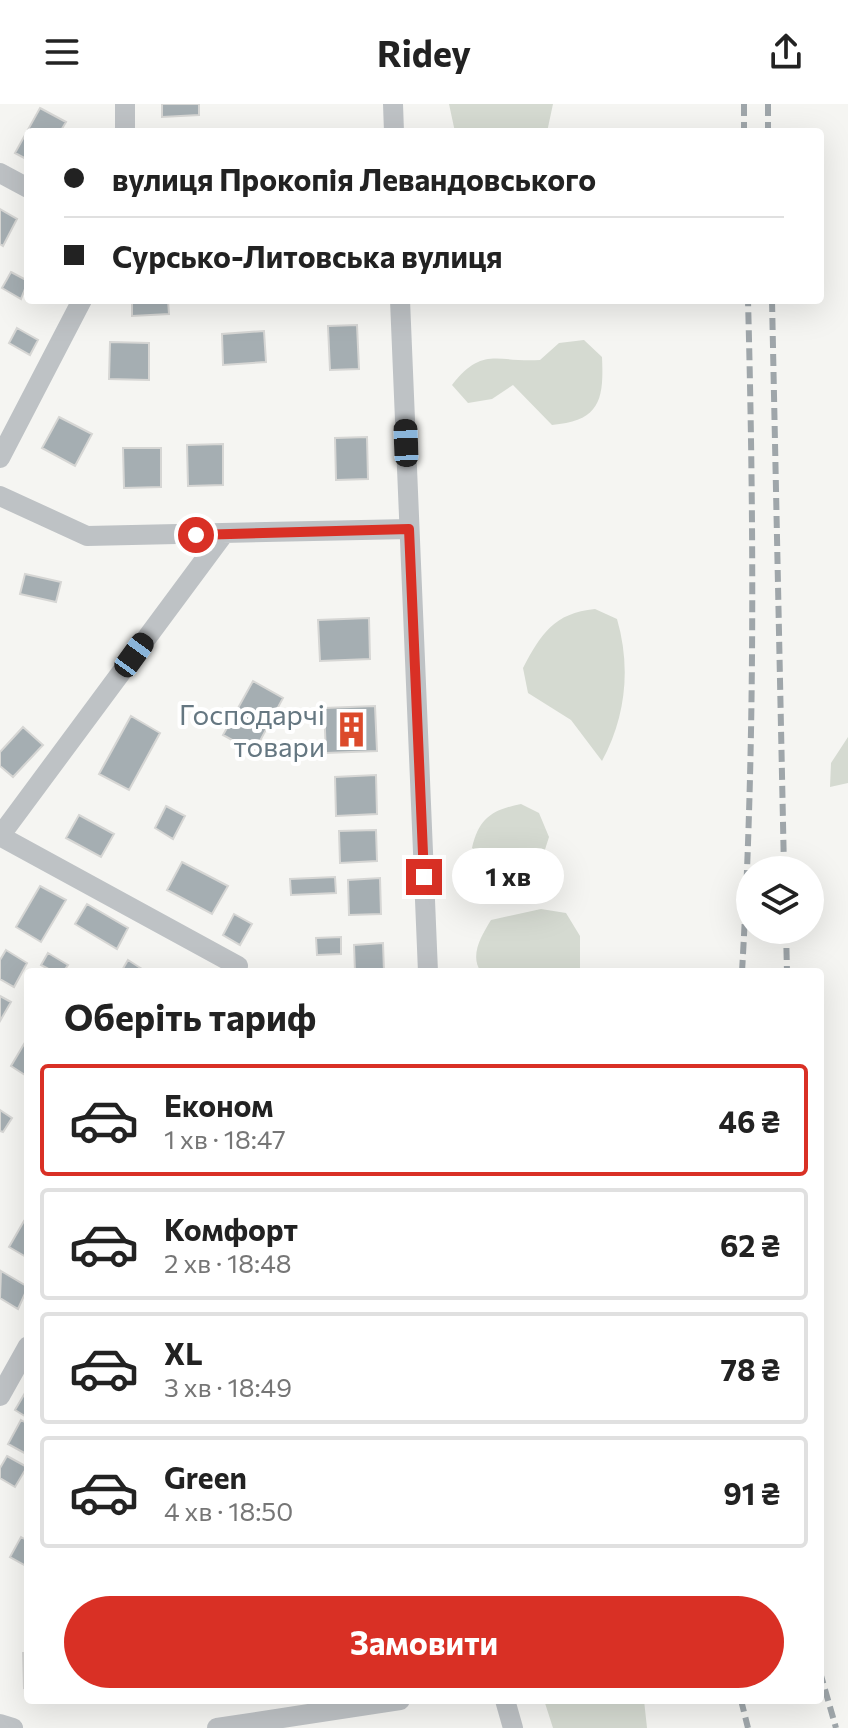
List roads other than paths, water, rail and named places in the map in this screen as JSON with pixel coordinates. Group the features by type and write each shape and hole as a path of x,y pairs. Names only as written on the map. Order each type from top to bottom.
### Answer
{"street":[{"path":"125,104 125,128"},
{"path":"393,104 394,128"},
{"path":"0,173 24,186"},
{"path":"0,458 80,304"},
{"path":"400,304 428,968"},
{"path":"0,496 87,536 409,529"},
{"path":"223,535 0,836 237,968"},
{"path":"0,1396 24,1353"},
{"path":"263,1704 263,1722"},
{"path":"217,1728 375,1704"},
{"path":"506,1704 513,1728"},
{"path":"0,1724 13,1728"}],"railway":[{"path":"744,104 744,128"},
{"path":"768,104 768,128"},
{"path":"742,968 752,636 748,304"},
{"path":"772,304 784,856"},
{"path":"786,944 787,968"},
{"path":"824,1686 836,1728"},
{"path":"742,1704 748,1728"}],"place":[{"name":"Господарчі товари","path":"351,730"}]}
